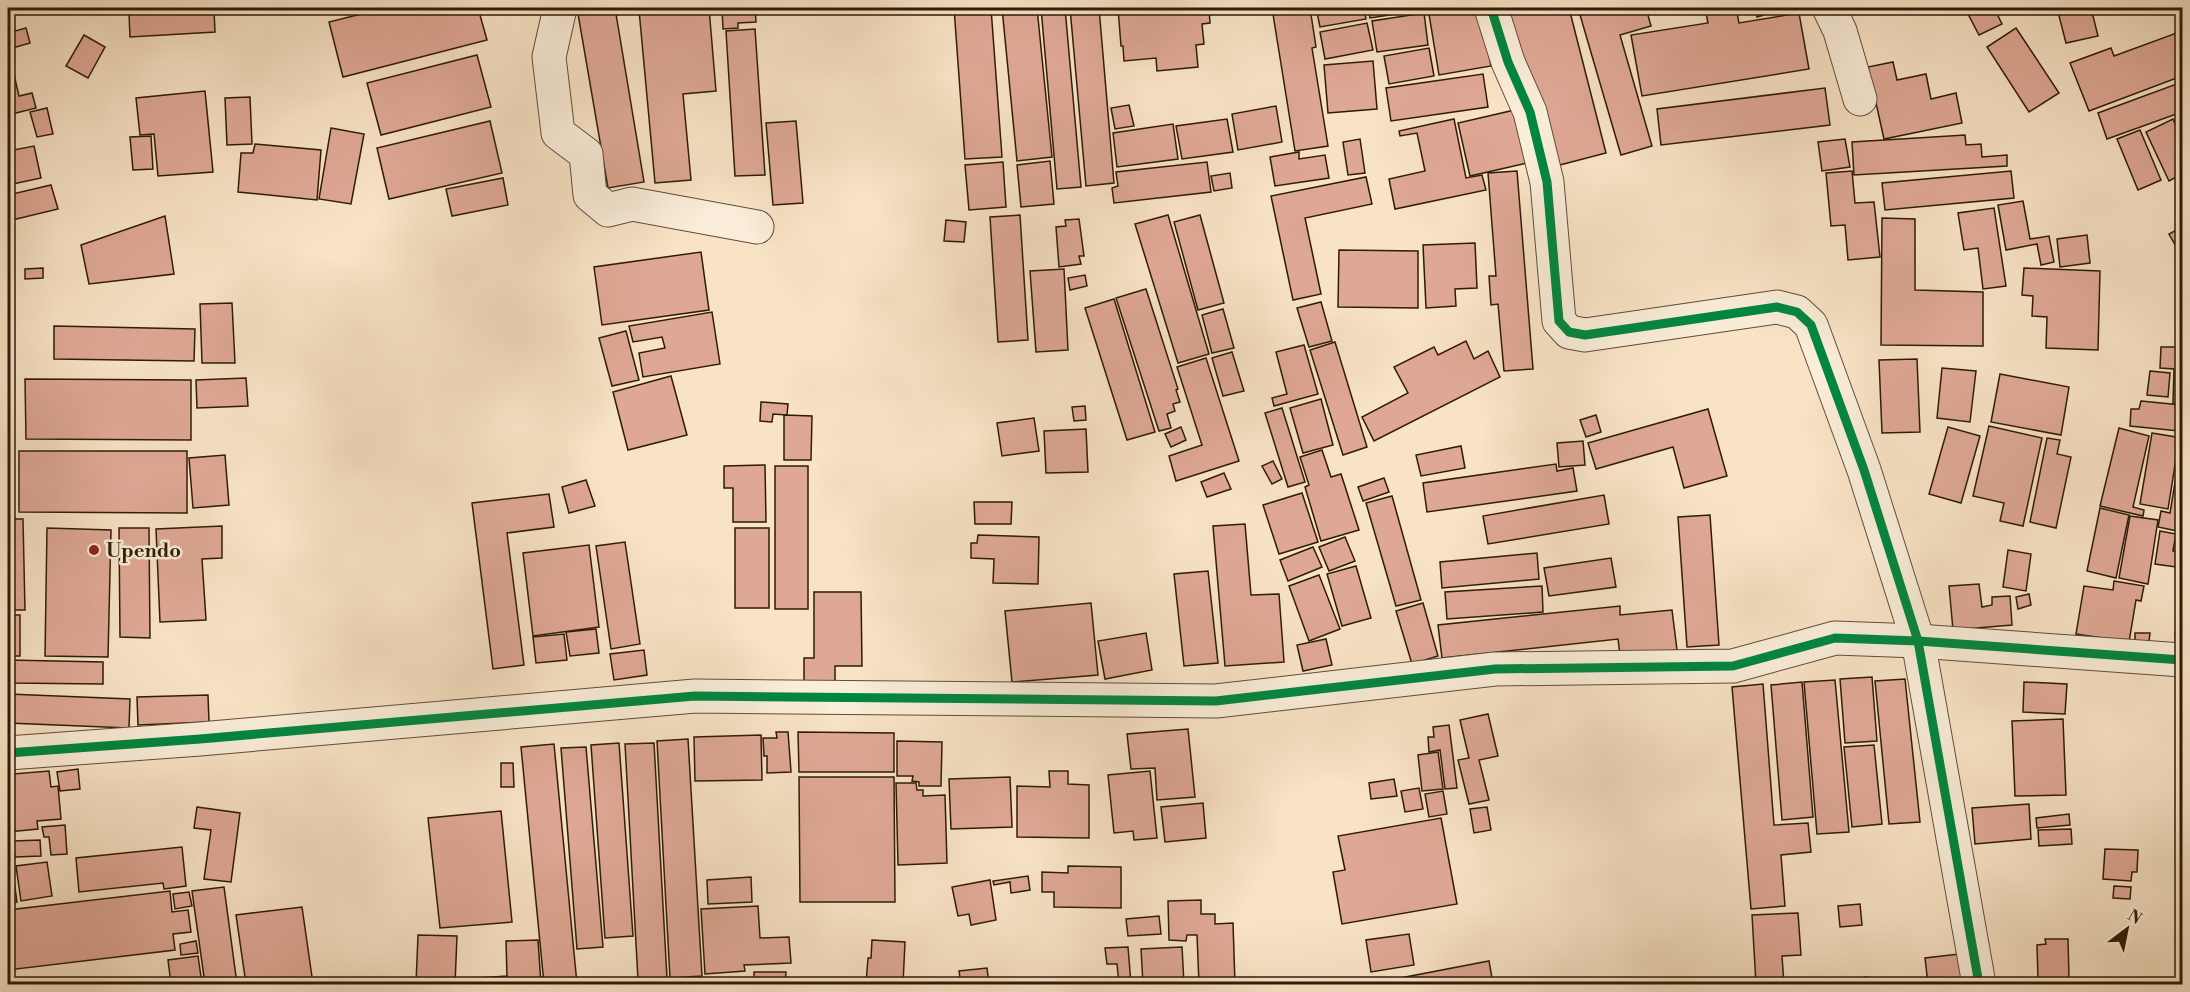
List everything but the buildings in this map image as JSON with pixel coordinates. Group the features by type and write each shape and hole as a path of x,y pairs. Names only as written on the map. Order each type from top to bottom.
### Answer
{"street":[{"path":"560,8 549,57 558,134 586,154 590,195 608,210 632,204 757,227"},
{"path":"1491,8 1508,62 1530,112 1547,182 1559,321 1569,332 1585,335 1777,307 1797,312 1811,325 1856,448 1918,641 1979,984"},
{"path":"1829,8 1840,32 1860,99"},
{"path":"8,753 200,739 695,696 1216,701 1495,669 1733,666 1834,638 1918,641 2182,660"}],"cycle path":[{"path":"1491,8 1508,62 1530,112 1547,182 1559,321 1569,332 1585,335 1777,307 1797,312 1811,325 1864,470 1918,641 1979,984"},
{"path":"8,753 200,739 695,696 1216,701 1495,669 1733,666 1835,638 1918,641 2182,660"}],"place":[{"name":"Upendo","path":"94,550"}]}
